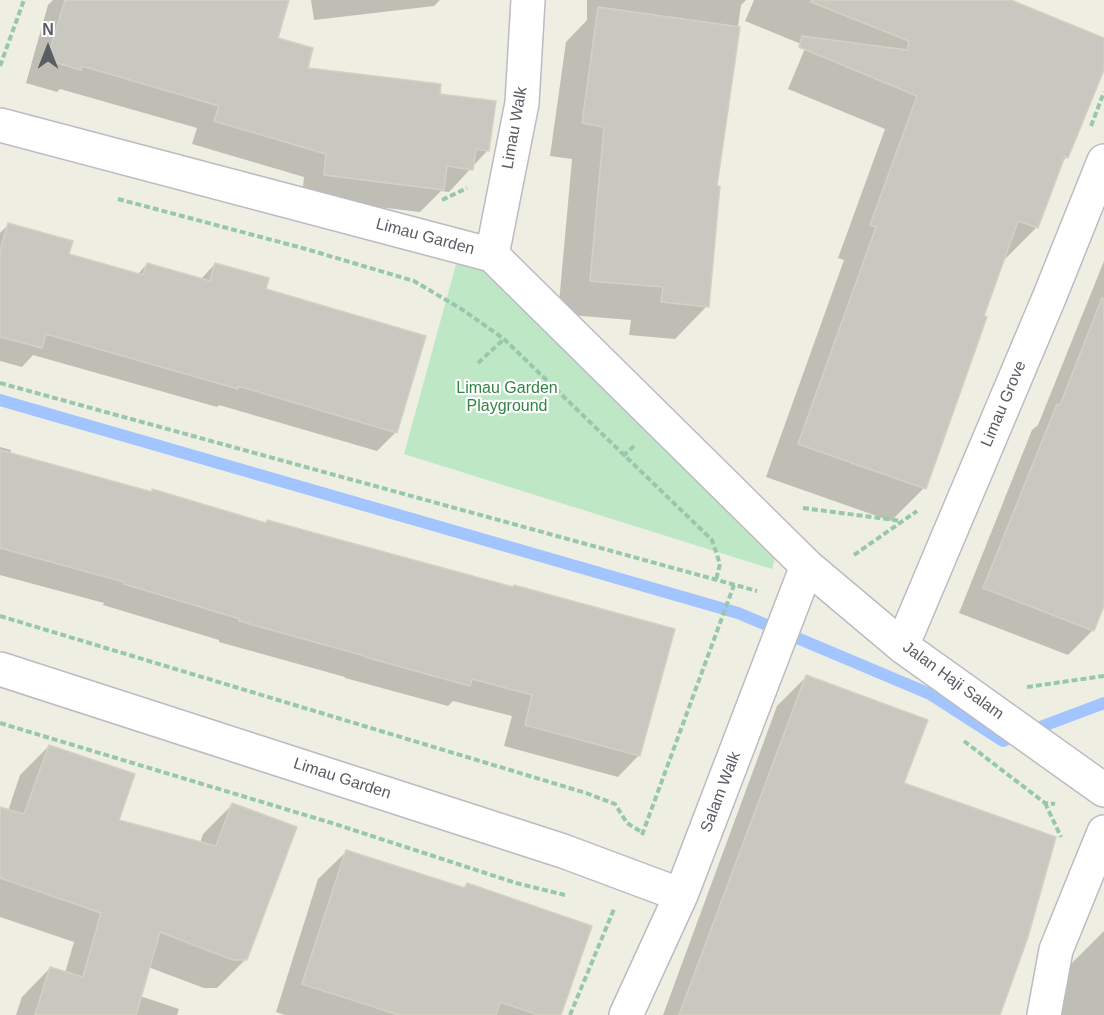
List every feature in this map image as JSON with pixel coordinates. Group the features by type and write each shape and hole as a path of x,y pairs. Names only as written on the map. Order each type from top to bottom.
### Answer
{"street":[{"name":"Limau Walk","path":"492,255 522,103 528,0"},
{"name":"Limau Garden","path":"0,125 492,255 807,566"},
{"name":"Limau Grove","path":"902,645 1049,298 1104,161"},
{"name":"Jalan Haji Salam","path":"807,566 902,645 1104,790"},
{"name":"Salam Walk","path":"626,1015 681,895 807,566"},
{"name":"Limau Garden","path":"0,669 563,850 681,895"},
{"path":"1044,1015 1056,950 1104,832"}],"path":[{"path":"0,66 24,0"},
{"path":"434,200 445,201 473,184"},
{"path":"115,198 414,280 463,310 504,339 712,540 720,564 716,580"},
{"path":"478,363 504,339"},
{"path":"0,383 794,601"},
{"path":"802,507 902,521"},
{"path":"570,1015 628,875 734,585"},
{"path":"0,616 586,793 615,804 627,823 643,833"},
{"path":"1027,687 1104,676"},
{"path":"0,723 335,824 516,883 572,897"}],"green space":[{"name":"Limau Garden Playground","path":"458,257 493,268 779,545 772,569 404,454"}],"building":[{"path":"65,0 289,0 278,38 313,48 308,68 441,84 440,94 496,101 489,151 476,149 473,170 447,166 444,190 324,175 326,154 214,121 219,106 82,66 81,70 47,60"},
{"path":"811,0 1011,0 1104,38 1104,70 1068,158 1065,156 1038,228 1018,221 984,316 987,317 926,489 798,444 876,227 870,225 917,96 799,47 802,36 907,50 909,41 811,2"},
{"path":"598,7 740,27 717,186 720,186 709,307 661,302 663,287 590,281 604,127 582,123"},
{"path":"8,223 73,241 69,254 143,275 147,263 210,281 215,263 269,278 266,289 426,336 397,433 238,386 238,389 46,334 42,348 0,337 0,251"},
{"path":"1102,298 1104,298 1104,606 1094,631 983,588"},
{"path":"0,450 152,492 152,489 266,523 267,520 675,629 640,756 525,725 532,695 472,679 470,686 365,657 239,621 240,619 124,584 124,582 0,548"},
{"path":"806,675 928,720 904,783 1056,837 1028,937 1000,1015 679,1015"},
{"path":"49,745 135,774 119,820 216,846 232,803 297,827 247,960 233,960 160,932 136,1015 35,1015 50,967 83,977 101,913 0,878 0,807 24,814"},
{"path":"346,850 465,888 467,883 592,926 561,1015 539,1015 500,1002 496,1015 399,1015 302,984"}],"waterway":[{"path":"0,400 738,613 930,694 1003,741 1104,703"}]}
